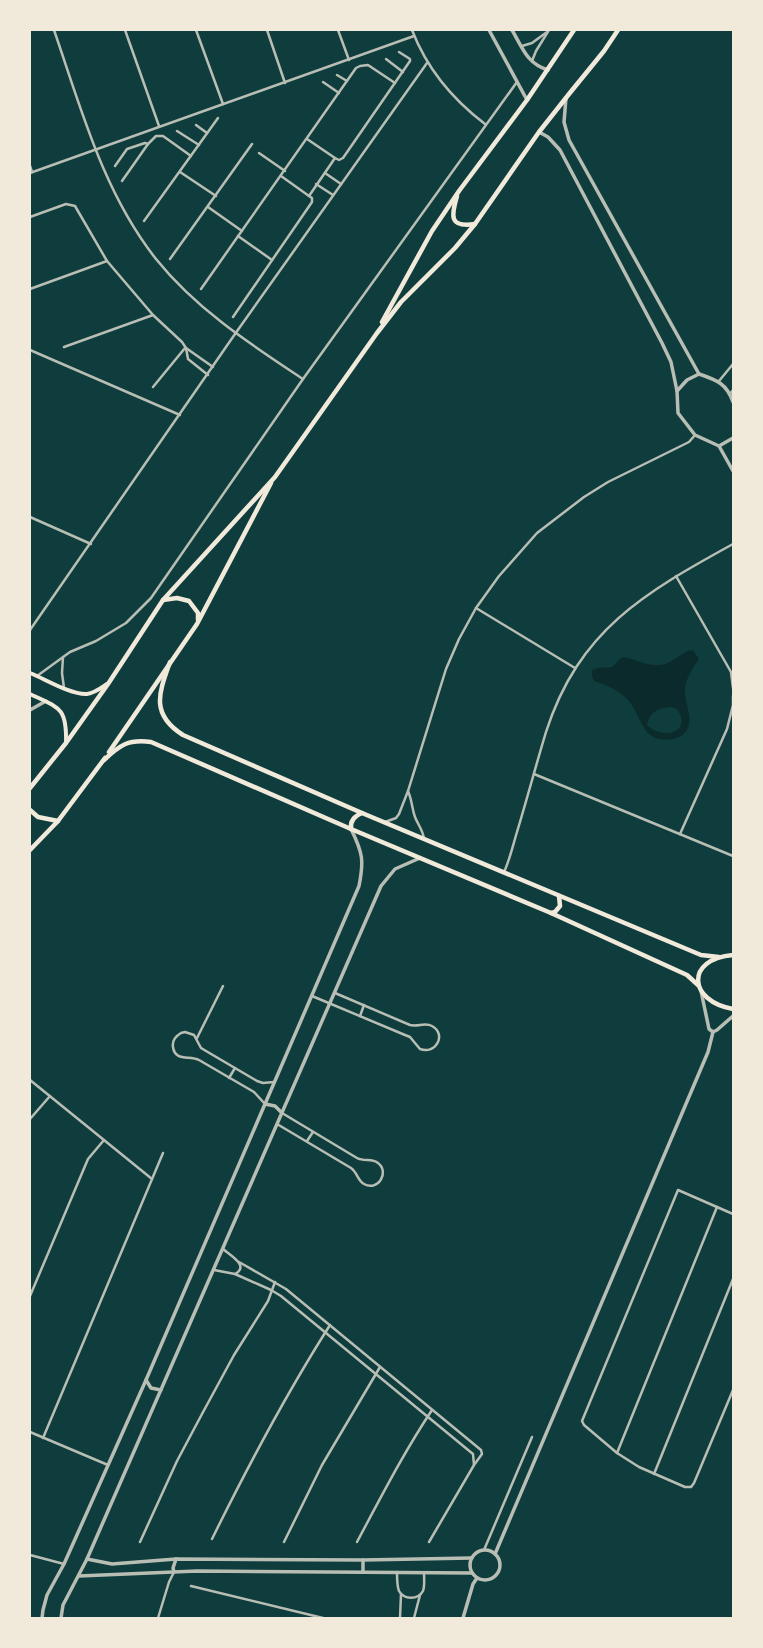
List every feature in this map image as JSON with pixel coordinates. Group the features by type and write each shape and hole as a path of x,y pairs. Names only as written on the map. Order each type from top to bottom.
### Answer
{"main road":[{"path":"377,333 432,231 459,190 527,100 574,30"},
{"path":"30,788 66,743 108,684 163,600 275,477 377,333 401,302 455,248 475,224 539,132 566,96 604,51 618,30"},
{"path":"459,190 452,210 453,219 458,224 465,226 475,224"},
{"path":"30,850 58,821 104,760 197,624 275,477"},
{"path":"163,600 177,598 189,601 194,605 198,612 197,624"},
{"path":"170,662 161,686 159,698 161,710 165,718 177,731 183,735 362,813 701,955 719,957"},
{"path":"30,673 64,688 85,694 97,691 108,684"},
{"path":"30,694 46,701 61,712 65,719 66,743"},
{"path":"104,760 120,746 129,742 152,742 351,830 551,914 687,975 698,985 710,1001 722,1007 733,1009"},
{"path":"30,810 38,817 58,821"},
{"path":"351,830 352,821 358,814 362,813"},
{"path":"551,914 560,906 559,896"},
{"path":"698,985 700,972 703,966 719,957 733,954"}],"street":[{"path":"54,30 96,151 115,193 128,217 156,259 190,296 235,334 302,379"},
{"path":"125,30 159,126"},
{"path":"196,30 223,104"},
{"path":"267,30 285,83"},
{"path":"338,30 348,60"},
{"path":"412,30 427,63 446,90 469,112 485,124"},
{"path":"489,30 527,100"},
{"path":"512,30 532,63 539,68 548,70"},
{"path":"522,46 532,43 549,30"},
{"path":"532,63 536,51 549,30"},
{"path":"30,166 31,173 414,36"},
{"path":"307,138 334,158 341,160 411,60 399,52"},
{"path":"386,59 403,72"},
{"path":"30,630 180,416 235,334 427,63"},
{"path":"201,289 356,68 368,65 395,83"},
{"path":"337,75 347,81"},
{"path":"323,82 339,92"},
{"path":"37,676 63,656 111,633 126,624 151,598 302,379 485,124 517,82"},
{"path":"566,96 564,122 569,140 699,374 719,381 730,394 733,402"},
{"path":"144,222 218,118"},
{"path":"196,124 207,133"},
{"path":"177,131 198,146"},
{"path":"539,132 548,137 560,150 662,343 671,362 677,391 678,413 695,435 719,446 733,471"},
{"path":"122,181 148,144 156,136 163,136 191,156"},
{"path":"115,166 126,149 145,143 148,144"},
{"path":"170,259 252,144"},
{"path":"259,154 285,171"},
{"path":"309,196 334,158"},
{"path":"180,172 216,196"},
{"path":"324,173 341,184"},
{"path":"233,317 312,202 312,198 281,176"},
{"path":"316,184 333,195"},
{"path":"30,217 66,204 75,206 107,261 153,315 182,342 186,348 213,367"},
{"path":"208,207 242,231"},
{"path":"238,236 272,260"},
{"path":"30,289 107,261"},
{"path":"64,347 153,315"},
{"path":"186,348 186,357 208,375"},
{"path":"154,387 186,348"},
{"path":"30,350 180,416"},
{"path":"719,381 733,364"},
{"path":"677,391 687,380 699,374"},
{"path":"730,394 733,390"},
{"path":"385,822 396,818 399,814 408,791 446,670 459,639 476,608 499,576 537,533 560,514 608,482 689,442 695,435"},
{"path":"719,446 733,438"},
{"path":"30,517 91,544"},
{"path":"504,872 555,708 575,668 614,621 638,601 676,576 733,544"},
{"path":"676,576 731,672 733,688"},
{"path":"476,608 575,668"},
{"path":"63,656 62,673 64,688"},
{"path":"680,834 727,728 733,705 733,696"},
{"path":"30,710 46,701"},
{"path":"534,774 733,856"},
{"path":"408,791 413,812 424,831 425,839"},
{"path":"42,1618 42,1610 47,1595 64,1564 146,1380 359,886 363,857 351,830"},
{"path":"61,1618 63,1604 87,1559 381,886 395,869 420,858"},
{"path":"197,1038 223,986"},
{"path":"701,991 709,1029 713,1032"},
{"path":"312,996 405,1035 410,1038 416,1046 424,1050 432,1049 438,1042 438,1033 432,1026 415,1026 334,993"},
{"path":"360,1016 364,1005"},
{"path":"495,1554 708,1052 713,1032 733,1016"},
{"path":"274,1082 263,1084 235,1068 201,1048 197,1038 190,1033 181,1033 174,1039 173,1044 175,1052 181,1058 195,1058 254,1092 265,1104 275,1106 282,1113 357,1158 379,1163 383,1170 382,1179 376,1185 367,1186 363,1184 355,1171 351,1168 277,1124"},
{"path":"229,1078 235,1068"},
{"path":"30,1080 152,1179"},
{"path":"30,1119 50,1096"},
{"path":"307,1142 313,1132"},
{"path":"30,1296 88,1159 104,1140"},
{"path":"43,1438 163,1153"},
{"path":"733,1214 678,1190 582,1420 584,1425 617,1453 639,1467 685,1487 691,1487 733,1390"},
{"path":"617,1453 717,1207"},
{"path":"223,1249 239,1262 286,1289 481,1450 482,1454 429,1542"},
{"path":"234,1274 240,1269 241,1266 239,1262"},
{"path":"214,1270 234,1274 281,1296 473,1454 474,1465"},
{"path":"654,1474 733,1279"},
{"path":"140,1542 202,1414 234,1355 268,1301 275,1282"},
{"path":"212,1539 245,1471 282,1404 330,1325"},
{"path":"284,1542 322,1465 380,1367"},
{"path":"146,1380 151,1388 161,1390"},
{"path":"357,1542 389,1480 432,1410"},
{"path":"30,1432 108,1465"},
{"path":"484,1550 532,1437"},
{"path":"484,1550 495,1554 500,1565 496,1576 489,1580 477,1578 472,1573 470,1565 472,1558 477,1553 484,1550"},
{"path":"30,1555 64,1564"},
{"path":"87,1559 112,1564 176,1559 363,1560 472,1558"},
{"path":"158,1618 169,1582 174,1572 173,1568 176,1559"},
{"path":"363,1560 363,1572"},
{"path":"79,1576 174,1572 472,1573"},
{"path":"397,1572 398,1590 408,1598 420,1595"},
{"path":"414,1618 420,1595 424,1587 424,1573"},
{"path":"463,1618 473,1584 477,1578"},
{"path":"191,1586 323,1618"},
{"path":"400,1618 401,1593"}],"water":[{"path":"693,650 699,659 688,677 685,689 690,720 684,734 674,739 662,739 654,737 648,733 628,700 608,686 594,681 592,676 592,670 597,668 612,667 622,657 659,665 668,663","holes":["671,707 677,709 681,717 681,723 679,728 674,732 661,732 654,730 647,725 652,714 658,710"]}]}
